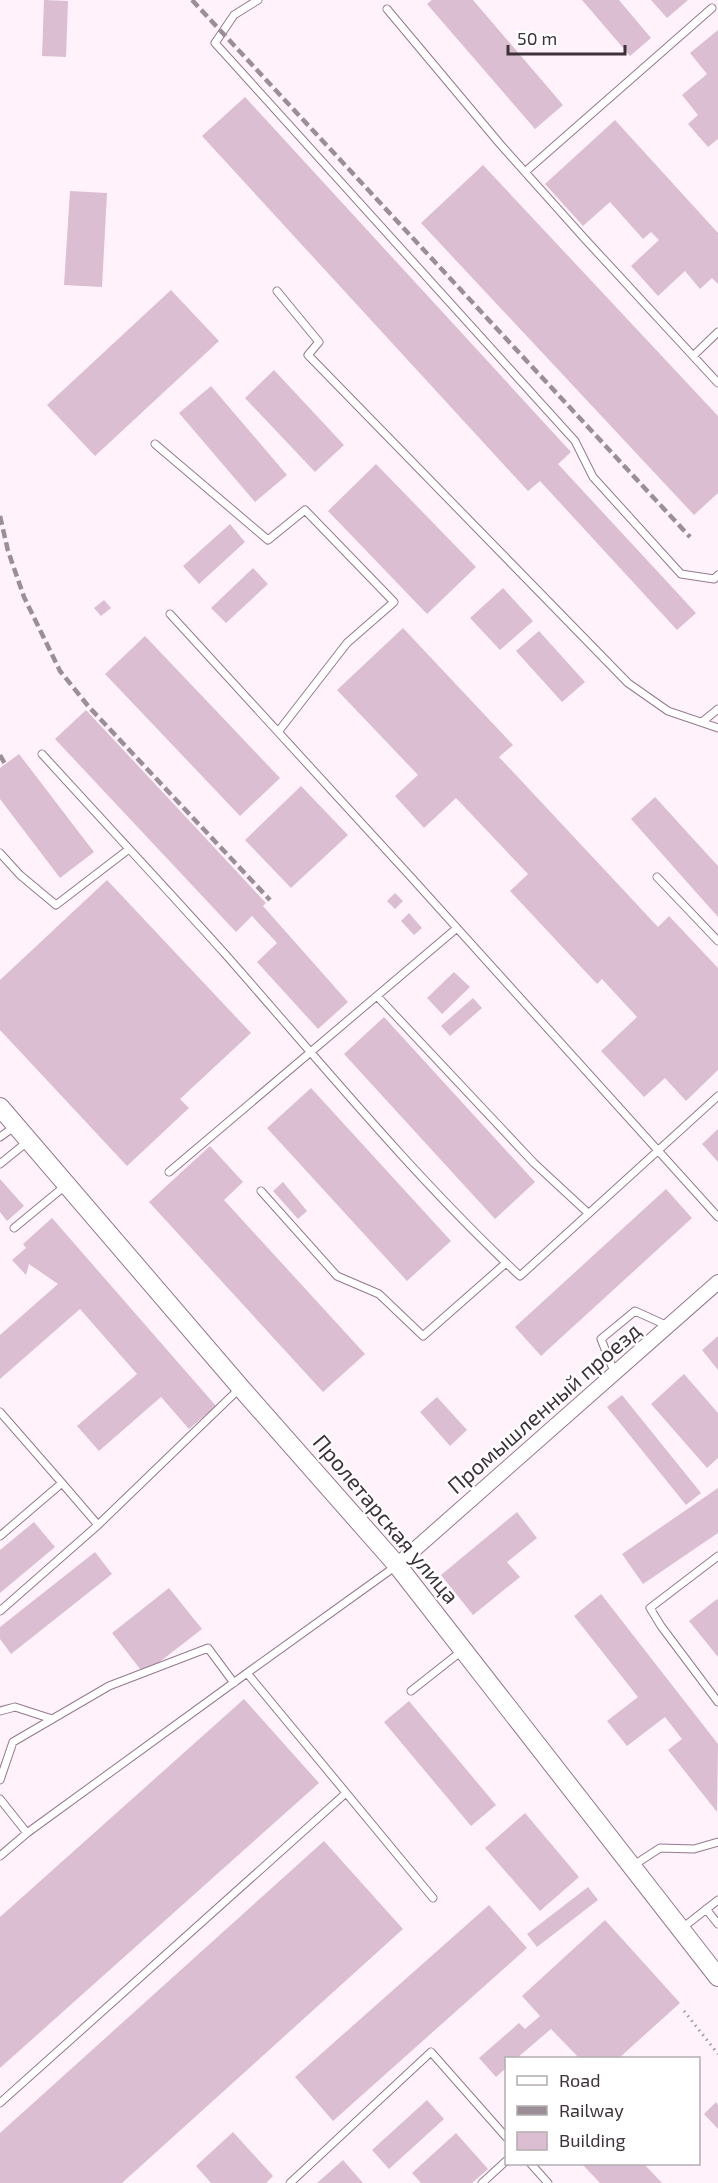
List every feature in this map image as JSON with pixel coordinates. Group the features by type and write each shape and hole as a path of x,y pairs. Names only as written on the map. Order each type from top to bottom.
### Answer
{"street":[{"name":"Пролетарская улица","path":"0,1107 241,1388 397,1565 718,1977"},
{"name":"Промышленный проезд","path":"397,1565 718,1282"}],"lane":[{"path":"258,0 234,15 214,43 575,441 593,477 681,574 714,579 718,575"},
{"path":"525,172 712,8"},
{"path":"387,9 525,172 718,383"},
{"path":"278,291 319,342 308,355 628,683 668,711 718,728"},
{"path":"693,356 718,332"},
{"path":"155,444 268,540 304,510 394,602 347,643 278,732"},
{"path":"170,614 718,1217"},
{"path":"702,722 718,709"},
{"path":"42,754 226,956 309,1053 480,1239 520,1276 718,1096"},
{"path":"0,853 20,875 56,905 129,849"},
{"path":"657,877 718,940"},
{"path":"169,1172 457,928"},
{"path":"377,996 534,1163 588,1213"},
{"path":"0,1137 16,1125"},
{"path":"0,1164 29,1140"},
{"path":"14,1228 67,1184"},
{"path":"261,1191 337,1276 379,1294 423,1336 506,1263"},
{"path":"615,1374 601,1339 635,1311 669,1326"},
{"path":"0,1611 98,1525 241,1388"},
{"path":"0,1412 98,1525"},
{"path":"0,1536 62,1483"},
{"path":"718,1556 650,1608 718,1702"},
{"path":"0,1856 27,1833 397,1565"},
{"path":"0,1780 13,1742 109,1686 208,1648 234,1683"},
{"path":"411,1691 463,1650"},
{"path":"247,1673 434,1898"},
{"path":"0,1711 15,1707 52,1719"},
{"path":"0,2103 346,1793"},
{"path":"0,1800 27,1833"},
{"path":"632,1866 660,1848 694,1849 718,1842"},
{"path":"681,1929 718,1900"},
{"path":"706,1909 718,1924"},
{"path":"290,2183 430,2052 505,2135"},
{"path":"482,2183 505,2163"},
{"path":"533,2165 548,2183"}],"path":[{"path":"684,2011 718,2054"}],"building":[{"path":"44,0 68,1 66,57 42,56"},
{"path":"432,0 473,0 563,105 535,129 427,4"},
{"path":"582,0 619,0 651,38 630,56"},
{"path":"651,0 688,0 667,18"},
{"path":"718,30 718,139 708,147 688,124 698,115 682,95 707,74 690,53"},
{"path":"245,97 571,452 558,464 696,613 677,630 540,481 528,491 202,136"},
{"path":"615,120 718,233 718,284 712,278 700,289 685,271 658,296 631,266 659,240 651,232 643,239 610,202 583,226 545,184"},
{"path":"483,165 718,416 718,493 694,515 421,223"},
{"path":"70,191 107,193 102,287 64,285"},
{"path":"171,290 219,341 95,456 47,405"},
{"path":"274,370 344,445 315,472 245,398"},
{"path":"211,386 287,475 255,502 179,413"},
{"path":"376,464 476,567 427,614 328,511"},
{"path":"230,524 245,542 199,584 183,566"},
{"path":"253,568 268,584 226,623 211,608"},
{"path":"503,588 533,621 500,650 470,618"},
{"path":"104,600 111,608 101,616 94,608"},
{"path":"403,628 513,745 499,757 658,927 669,916 718,968 718,1070 686,1101 665,1078 644,1097 601,1051 637,1017 602,979 597,984 510,891 528,874 456,798 424,828 395,796 418,775 337,690"},
{"path":"539,631 585,682 562,702 516,651"},
{"path":"145,636 280,778 240,816 105,674"},
{"path":"86,710 266,903 263,906 348,1002 318,1029 257,962 277,943 252,916 236,932 55,739"},
{"path":"19,754 94,852 60,878 0,799 0,768"},
{"path":"301,786 348,835 291,888 245,840"},
{"path":"655,797 718,866 718,917 631,819"},
{"path":"107,880 251,1033 180,1099 189,1108 127,1166 0,1030 0,980"},
{"path":"395,893 403,901 395,909 387,901"},
{"path":"409,913 422,928 414,935 401,921"},
{"path":"454,972 470,987 442,1014 427,998"},
{"path":"473,998 482,1008 450,1036 441,1026"},
{"path":"384,1017 535,1182 495,1219 344,1054"},
{"path":"311,1088 451,1241 407,1281 267,1128"},
{"path":"718,1129 718,1162 702,1144"},
{"path":"210,1146 243,1182 224,1200 365,1354 323,1392 149,1202"},
{"path":"0,1179 24,1206 7,1221 0,1212"},
{"path":"283,1182 307,1211 298,1219 273,1191"},
{"path":"666,1189 692,1218 541,1356 515,1327"},
{"path":"52,1218 216,1406 189,1429 161,1397 99,1451 77,1426 137,1374 80,1309 0,1379 0,1335 58,1284 29,1264 26,1275 12,1260 26,1248 23,1244"},
{"path":"718,1336 718,1370 702,1350"},
{"path":"684,1374 718,1413 718,1458 707,1468 651,1404"},
{"path":"622,1395 701,1493 686,1505 607,1407"},
{"path":"437,1397 467,1430 450,1446 420,1412"},
{"path":"718,1488 718,1533 643,1584 622,1554"},
{"path":"517,1512 537,1538 507,1562 520,1577 473,1615 441,1575"},
{"path":"34,1522 55,1547 0,1593 0,1550"},
{"path":"95,1552 112,1574 11,1654 0,1639 0,1627"},
{"path":"169,1588 202,1629 144,1674 112,1633"},
{"path":"601,1594 718,1744 717,1812 668,1750 682,1739 665,1717 627,1746 607,1721 638,1697 574,1616"},
{"path":"718,1600 718,1657 689,1621"},
{"path":"244,1699 319,1783 0,2068 0,1917"},
{"path":"409,1701 496,1805 471,1826 384,1722"},
{"path":"525,1813 579,1877 540,1911 485,1848"},
{"path":"324,1841 403,1929 122,2183 0,2183 0,2133"},
{"path":"588,1887 598,1900 537,1947 527,1934"},
{"path":"489,1905 527,1948 333,2121 295,2077"},
{"path":"605,1920 680,2003 620,2057 578,2057 551,2029 518,2057 505,2057 505,2069 496,2077 479,2058 519,2023 525,2029 540,2016 522,1996"},
{"path":"427,2100 444,2119 389,2169 372,2150"},
{"path":"716,2102 718,2105 718,2129 704,2114"},
{"path":"233,2132 273,2176 266,2183 211,2183 196,2166"},
{"path":"456,2133 488,2169 472,2183 421,2183 412,2173"},
{"path":"343,2160 363,2183 317,2183"},
{"path":"583,2165 645,2165 662,2183 600,2183"}],"railway":[{"path":"192,0 690,537"},
{"path":"0,516 8,551 24,597 60,671 89,707 270,900"},
{"path":"0,755 5,764"}]}
